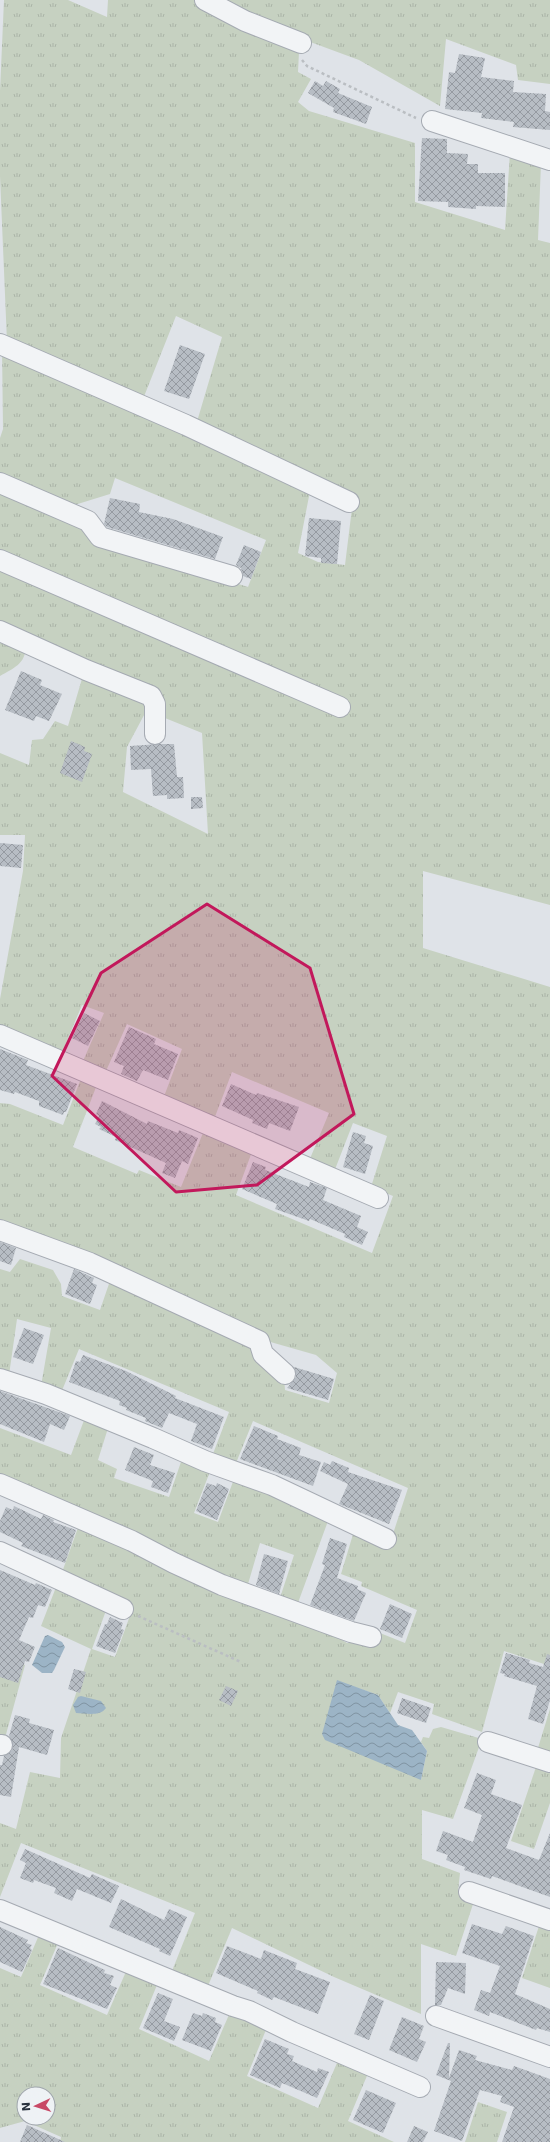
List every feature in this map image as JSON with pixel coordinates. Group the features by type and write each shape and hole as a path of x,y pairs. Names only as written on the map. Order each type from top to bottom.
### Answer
{"street":[{"path":"205,0 245,21 301,43"},
{"path":"432,121 550,160"},
{"path":"0,344 186,424 349,502"},
{"path":"0,483 88,521 100,537 232,576"},
{"path":"0,560 340,707"},
{"path":"0,631 86,670 151,696 155,704 155,734"},
{"path":"0,1035 378,1198"},
{"path":"0,1230 90,1262 259,1341 263,1354 285,1374"},
{"path":"0,1379 46,1394 205,1461 272,1485 386,1538"},
{"path":"0,1484 132,1541 174,1563 229,1587 351,1632 371,1636"},
{"path":"0,1552 123,1609"},
{"path":"488,1742 550,1762"},
{"path":"469,1892 550,1920"},
{"path":"0,1910 233,2006 250,2011 292,2032 420,2087"},
{"path":"436,2016 550,2057"}],"path":[{"path":"301,43 302,62 307,66 412,118 432,121"},
{"path":"123,1609 241,1662"}],"highlighted area":[{"path":"207,904 310,968 354,1114 257,1185 176,1192 52,1076 101,973"}],"green space":[{"path":"4,0 68,0 107,17 108,0 197,0 299,52 298,72 311,79 298,102 309,111 415,143 415,202 505,230 510,152 541,163 538,240 550,243 550,905 423,871 423,948 550,987 550,1666 504,1651 482,1732 432,1714 434,1704 398,1692 390,1713 378,1695 337,1681 421,1780 427,1751 421,1742 423,1737 429,1738 433,1729 441,1727 482,1739 453,1819 422,1810 422,1859 460,1873 458,1892 475,1898 456,1956 421,1944 421,2014 334,1977 232,1928 208,1986 172,1971 195,1913 21,1843 0,1897 0,1823 16,1829 30,1772 60,1778 61,1738 91,1649 41,1626 58,1582 108,1605 92,1649 115,1657 132,1610 60,1578 80,1522 314,1623 347,1643 371,1643 380,1633 405,1643 417,1610 361,1586 362,1582 341,1574 354,1531 389,1546 408,1488 253,1421 234,1468 211,1459 229,1412 79,1349 61,1393 41,1386 51,1328 17,1319 9,1375 0,1372 0,1269 10,1272 20,1259 53,1270 61,1284 62,1296 100,1310 112,1275 257,1343 284,1377 285,1390 329,1403 337,1373 316,1355 260,1339 0,1226 0,1103 10,1104 63,1125 82,1076 98,1082 73,1147 137,1174 139,1170 181,1187 205,1128 253,1149 236,1195 372,1253 393,1196 371,1187 387,1136 353,1123 334,1172 309,1161 329,1113 232,1072 213,1122 163,1099 182,1049 127,1024 106,1071 83,1061 104,1013 82,1005 61,1055 0,1027 0,999 23,871 25,835 0,835 0,753 29,765 32,740 43,739 55,721 68,726 84,672 151,702 127,747 123,792 208,834 202,733 160,716 159,700 0,628 0,486 153,557 248,587 266,540 115,478 110,494 68,507 0,480 0,438 3,429 2,347 311,486 298,553 318,562 345,565 353,500 196,425 222,337 176,316 143,399 7,342 0,176 0,91"},
{"path":"219,0 550,0 550,84 518,80 516,65 446,39 440,106 359,60 267,26"},
{"path":"0,634 26,647 21,662 0,676"},
{"path":"86,1415 109,1425 98,1460 117,1469 114,1478 169,1497 183,1456 211,1469 194,1513 218,1522 234,1479 328,1521 295,1611 278,1604 294,1555 260,1543 246,1591 0,1481 0,1428 71,1455"},
{"path":"0,1655 25,1665 5,1738 0,1739"},
{"path":"550,1709 550,1756 537,1751"},
{"path":"538,1761 550,1765 550,1803 534,1849 511,1841"},
{"path":"541,1920 550,1923 550,1988 522,1978"},
{"path":"42,1928 61,1936 40,1985 107,2015 128,1967 159,1980 139,2029 209,2061 231,2010 268,2025 247,2076 318,2108 339,2058 369,2071 348,2121 394,2142 60,2142 61,2137 36,2126 56,2126 56,2086 16,2086 16,2124 0,2128 0,1968 21,1977"},
{"path":"478,2102 507,2112 497,2142 465,2142"}],"water":[{"path":"48,1635 62,1642 65,1647 52,1673 42,1673 32,1665 45,1636"},
{"path":"337,1680 378,1695 398,1725 412,1730 427,1751 421,1780 325,1740 322,1734"},
{"path":"81,1696 101,1701 106,1708 100,1713 96,1714 76,1713 73,1705 78,1697"}],"building":[{"path":"459,54 485,58 481,77 514,81 513,92 546,94 545,111 550,112 550,130 513,127 514,122 481,118 482,113 445,109 449,72 455,73"},
{"path":"315,81 323,86 326,81 340,89 338,93 372,107 366,124 333,112 334,108 308,93"},
{"path":"422,138 447,139 447,153 468,154 467,164 478,164 478,173 505,173 505,207 476,206 476,209 448,207 448,202 418,201"},
{"path":"180,345 205,354 189,399 164,391"},
{"path":"110,498 140,504 139,512 173,519 223,537 215,559 107,527 104,524"},
{"path":"309,518 341,521 337,564 321,563 321,558 305,556"},
{"path":"244,545 261,552 251,579 243,576 241,568 236,565"},
{"path":"21,671 42,680 40,685 62,694 49,721 36,716 34,721 5,710"},
{"path":"71,741 85,747 84,751 92,754 82,782 60,773"},
{"path":"174,744 177,777 183,777 184,798 167,799 167,795 153,796 151,769 131,770 130,746"},
{"path":"191,797 202,797 203,808 191,809"},
{"path":"0,843 23,845 21,868 0,866"},
{"path":"84,1013 100,1021 88,1046 72,1038"},
{"path":"129,1027 156,1039 154,1044 178,1054 168,1080 143,1070 137,1081 121,1074 124,1066 114,1062"},
{"path":"0,1049 28,1060 26,1065 77,1084 66,1112 64,1112 63,1115 39,1106 39,1101 15,1092 14,1094 0,1090"},
{"path":"231,1084 256,1095 257,1093 299,1107 290,1131 269,1123 267,1129 252,1123 253,1120 222,1106"},
{"path":"102,1101 147,1124 148,1121 178,1133 179,1130 198,1138 188,1164 182,1161 175,1178 162,1173 166,1163 115,1140 116,1137 99,1129 101,1127 95,1124 99,1116 96,1114"},
{"path":"353,1132 366,1136 364,1143 373,1146 365,1174 343,1167"},
{"path":"253,1162 266,1167 265,1170 309,1187 310,1182 327,1188 323,1200 361,1216 357,1227 368,1232 362,1245 344,1237 345,1234 310,1219 309,1221 275,1209 277,1204 242,1189"},
{"path":"0,1242 16,1248 11,1265 0,1261"},
{"path":"74,1269 94,1278 92,1283 97,1285 90,1304 65,1294"},
{"path":"24,1328 44,1335 33,1364 13,1357"},
{"path":"83,1355 126,1371 176,1396 175,1398 224,1417 212,1449 191,1441 197,1424 169,1413 162,1428 145,1421 146,1418 126,1410 127,1408 119,1405 120,1401 69,1382 76,1361 80,1362"},
{"path":"294,1367 334,1379 328,1400 287,1388 296,1377"},
{"path":"0,1391 70,1416 64,1430 50,1424 44,1442 0,1424"},
{"path":"254,1426 278,1436 277,1439 301,1448 299,1455 321,1462 313,1486 240,1459"},
{"path":"134,1447 154,1455 150,1465 175,1473 168,1493 151,1487 153,1481 125,1470"},
{"path":"332,1461 349,1468 348,1472 402,1490 389,1524 339,1504 348,1484 320,1471 324,1462 330,1465"},
{"path":"207,1483 216,1486 217,1483 229,1489 217,1520 196,1511"},
{"path":"14,1506 41,1519 43,1515 54,1520 53,1522 76,1530 65,1563 21,1546 23,1543 0,1532 0,1521 6,1507 13,1510"},
{"path":"330,1538 347,1544 337,1578 358,1586 357,1589 366,1593 354,1621 310,1605 325,1565 322,1564"},
{"path":"264,1554 288,1561 279,1594 256,1585"},
{"path":"0,1570 35,1585 36,1583 52,1590 45,1607 38,1605 33,1618 29,1617 19,1640 35,1647 29,1662 25,1661 18,1683 0,1677"},
{"path":"390,1604 412,1614 402,1638 380,1629"},
{"path":"110,1617 123,1623 121,1629 124,1630 115,1653 96,1646 105,1624 107,1624"},
{"path":"506,1653 530,1660 529,1663 543,1667 547,1654 550,1655 550,1700 543,1724 528,1719 537,1686 504,1676 505,1674 500,1673"},
{"path":"74,1669 86,1672 80,1693 68,1689"},
{"path":"226,1686 238,1691 231,1706 219,1700"},
{"path":"402,1698 431,1708 426,1723 397,1713"},
{"path":"15,1715 30,1719 29,1723 54,1730 47,1755 19,1747 11,1797 0,1795 0,1765 2,1765 4,1756 12,1750 13,1745 9,1736"},
{"path":"477,1773 496,1780 491,1794 522,1805 506,1848 539,1860 550,1833 550,1897 492,1876 491,1879 464,1870 465,1867 446,1860 448,1855 436,1851 443,1831 473,1842 482,1815 464,1808"},
{"path":"25,1849 90,1878 92,1874 119,1886 111,1903 77,1889 72,1901 54,1893 56,1888 34,1880 33,1883 20,1878 26,1863 20,1860"},
{"path":"121,1899 164,1920 169,1909 187,1917 170,1956 159,1951 160,1949 109,1927"},
{"path":"472,1924 502,1934 506,1926 534,1936 515,1994 550,2009 550,2032 537,2028 536,2030 490,2012 489,2016 474,2010 481,1990 490,1993 500,1966 462,1953"},
{"path":"0,1927 28,1940 26,1943 32,1945 30,1948 32,1950 22,1972 0,1962"},
{"path":"227,1946 261,1959 264,1950 297,1963 295,1969 330,1982 318,2014 274,1997 272,2000 257,1993 258,1991 216,1973"},
{"path":"58,1948 105,1970 104,1973 114,1976 110,1985 117,1988 107,2009 43,1984"},
{"path":"436,1962 466,1963 465,1994 448,1988 441,2005 435,2005"},
{"path":"158,1993 173,1999 164,2021 180,2027 174,2041 143,2028"},
{"path":"370,1995 384,2001 369,2040 354,2034"},
{"path":"193,2013 202,2016 203,2013 216,2018 215,2022 222,2025 211,2051 182,2040"},
{"path":"402,2017 424,2026 419,2039 426,2042 417,2062 389,2050"},
{"path":"265,2039 289,2049 287,2054 294,2056 292,2061 317,2072 318,2068 329,2072 317,2098 282,2083 280,2088 250,2075"},
{"path":"448,2043 450,2043 449,2078 459,2050 477,2056 475,2060 512,2070 514,2066 550,2079 550,2142 502,2142 514,2107 500,2102 502,2096 480,2090 462,2141 434,2131 451,2081 436,2075"},
{"path":"366,2090 396,2103 383,2133 353,2120"},
{"path":"27,2126 29,2126 65,2142 20,2142"},
{"path":"414,2126 428,2132 423,2142 407,2142"}]}
